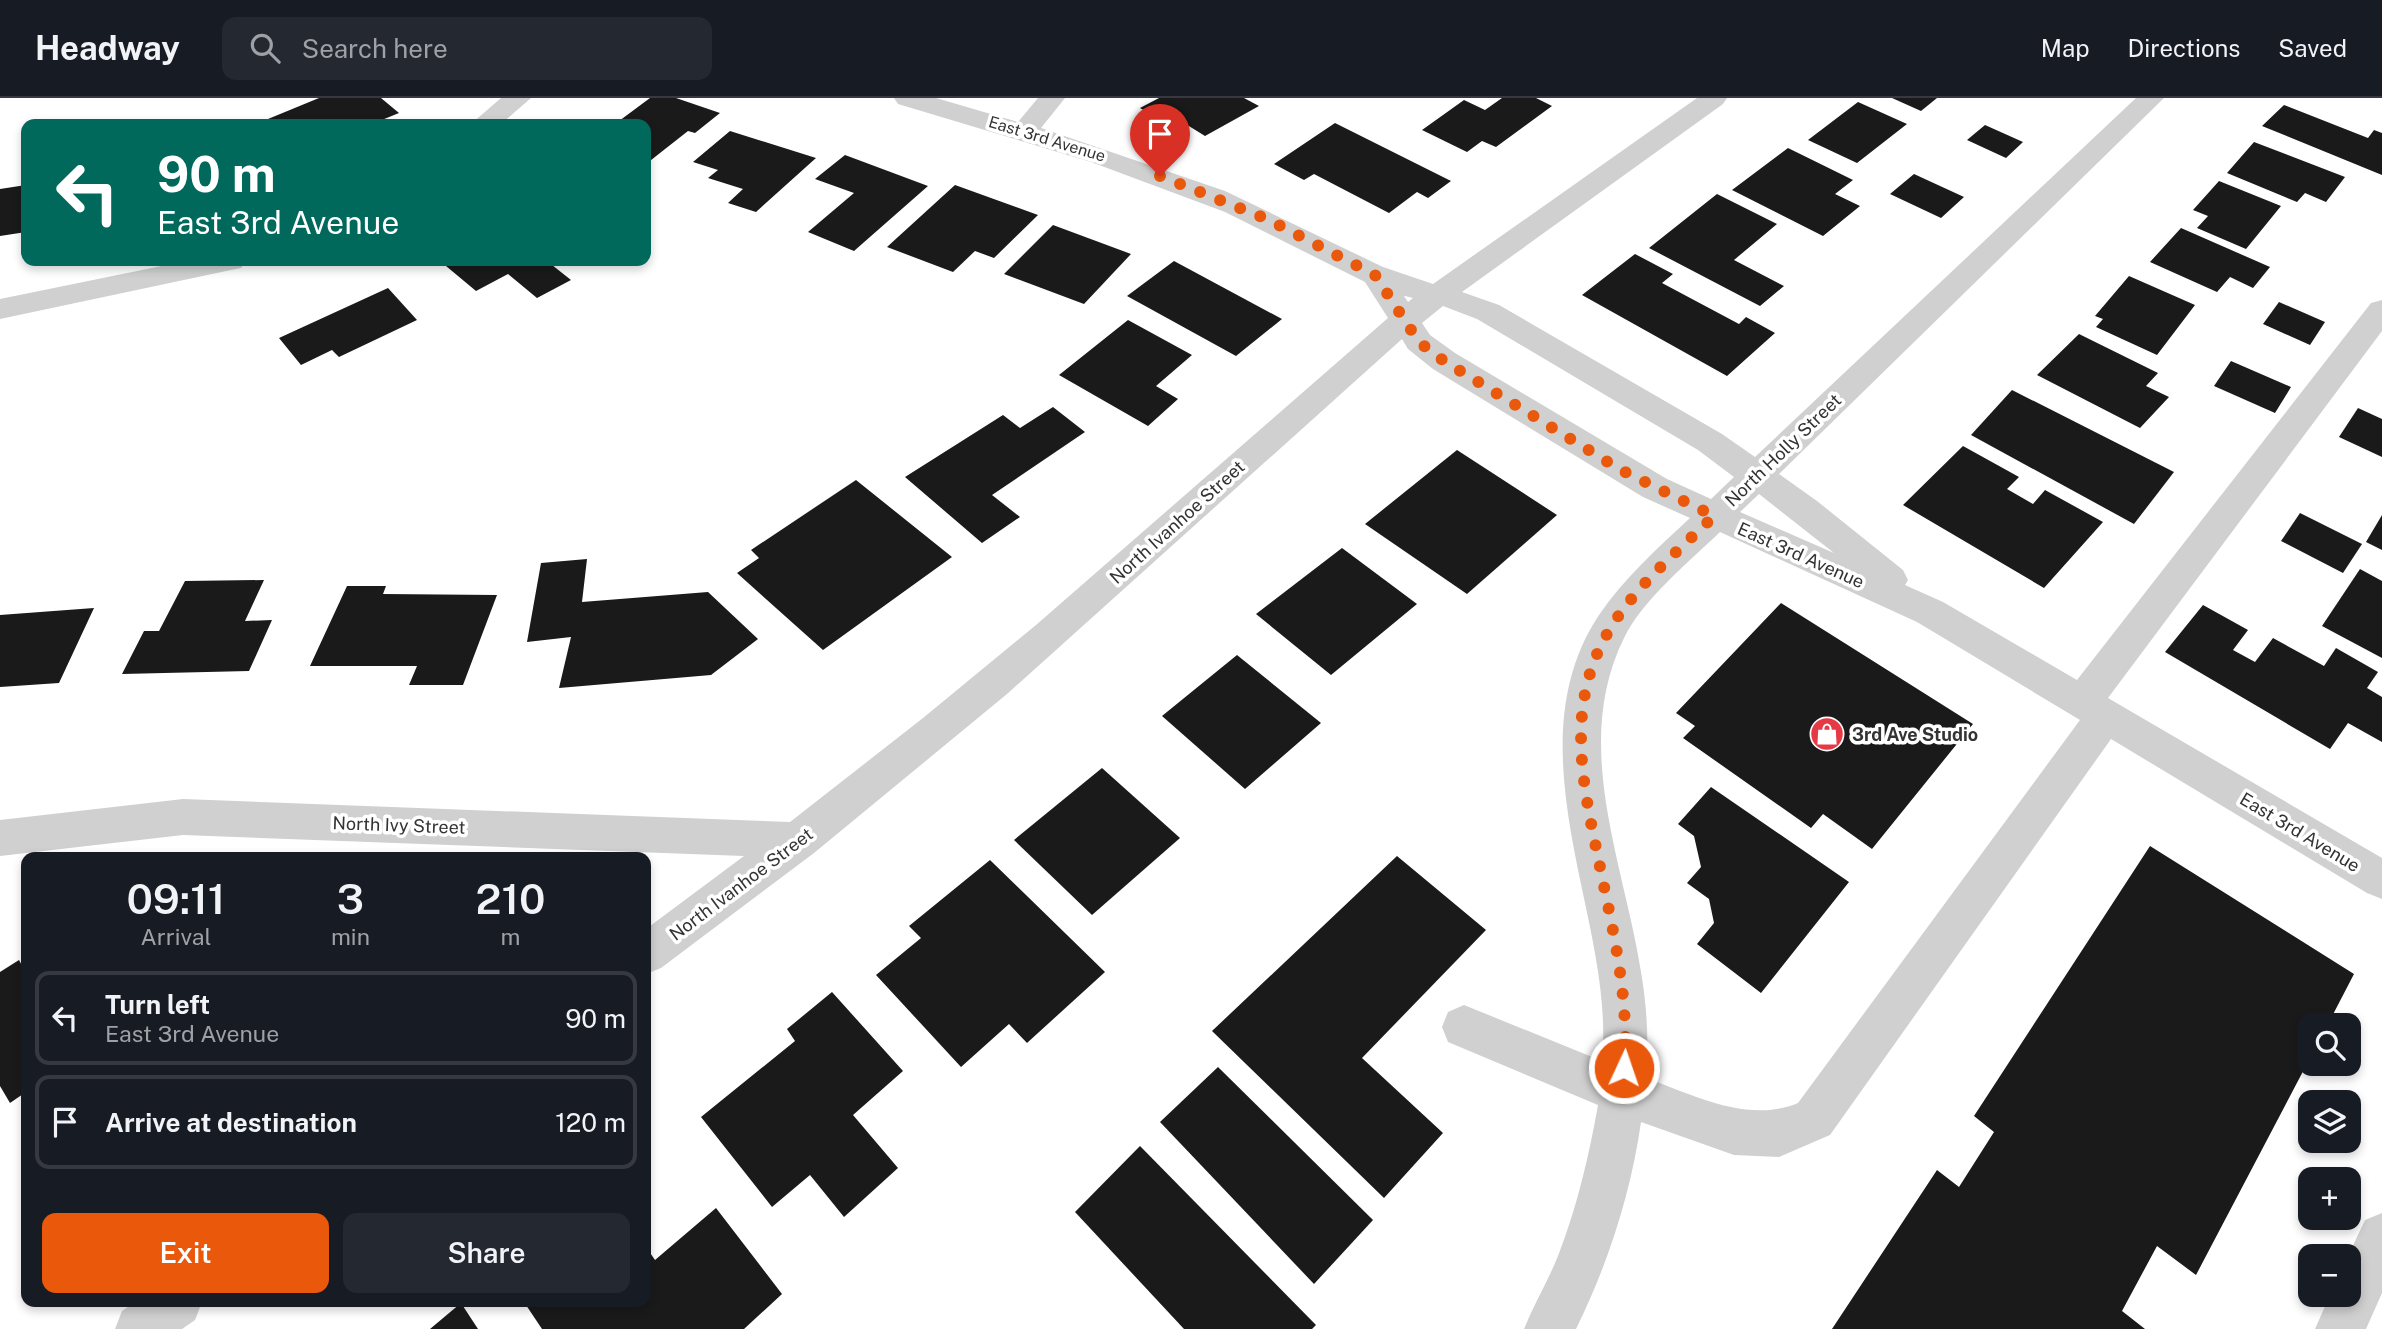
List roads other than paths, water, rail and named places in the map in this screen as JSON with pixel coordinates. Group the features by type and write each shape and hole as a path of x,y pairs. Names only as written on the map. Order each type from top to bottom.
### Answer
{"street":[{"path":"491,119 518,98"},
{"name":"East 3rd Avenue","path":"907,98 1094,152 1267,219 1375,275 1466,302 1488,312 1692,430 1757,474 1930,612"},
{"path":"1024,131 1052,98"},
{"name":"North Ivanhoe Street","path":"651,950 800,840 1023,658 1437,294 1714,98"},
{"name":"North Holly Street","path":"1549,1329 1581,1263 1599,1208 1622,1092 1626,1045 1621,977 1584,792 1579,751 1583,697 1596,656 1619,615 1656,572 2151,98"},
{"path":"0,309 207,266"},
{"name":"East 3rd Avenue","path":"1375,275 1419,342 1444,361 1621,470 1714,516 1930,612 2382,880"},
{"path":"1464,1027 1622,1092 1734,1132 1779,1134 1814,1119 2093,709 2382,310"},
{"name":"North Ivy Street","path":"0,838 183,817 800,840"},
{"path":"2340,1329 2382,1237"},
{"path":"141,1329 170,1307"}],"place":[{"name":"3rd Ave Studio","path":"1827,734"}]}
